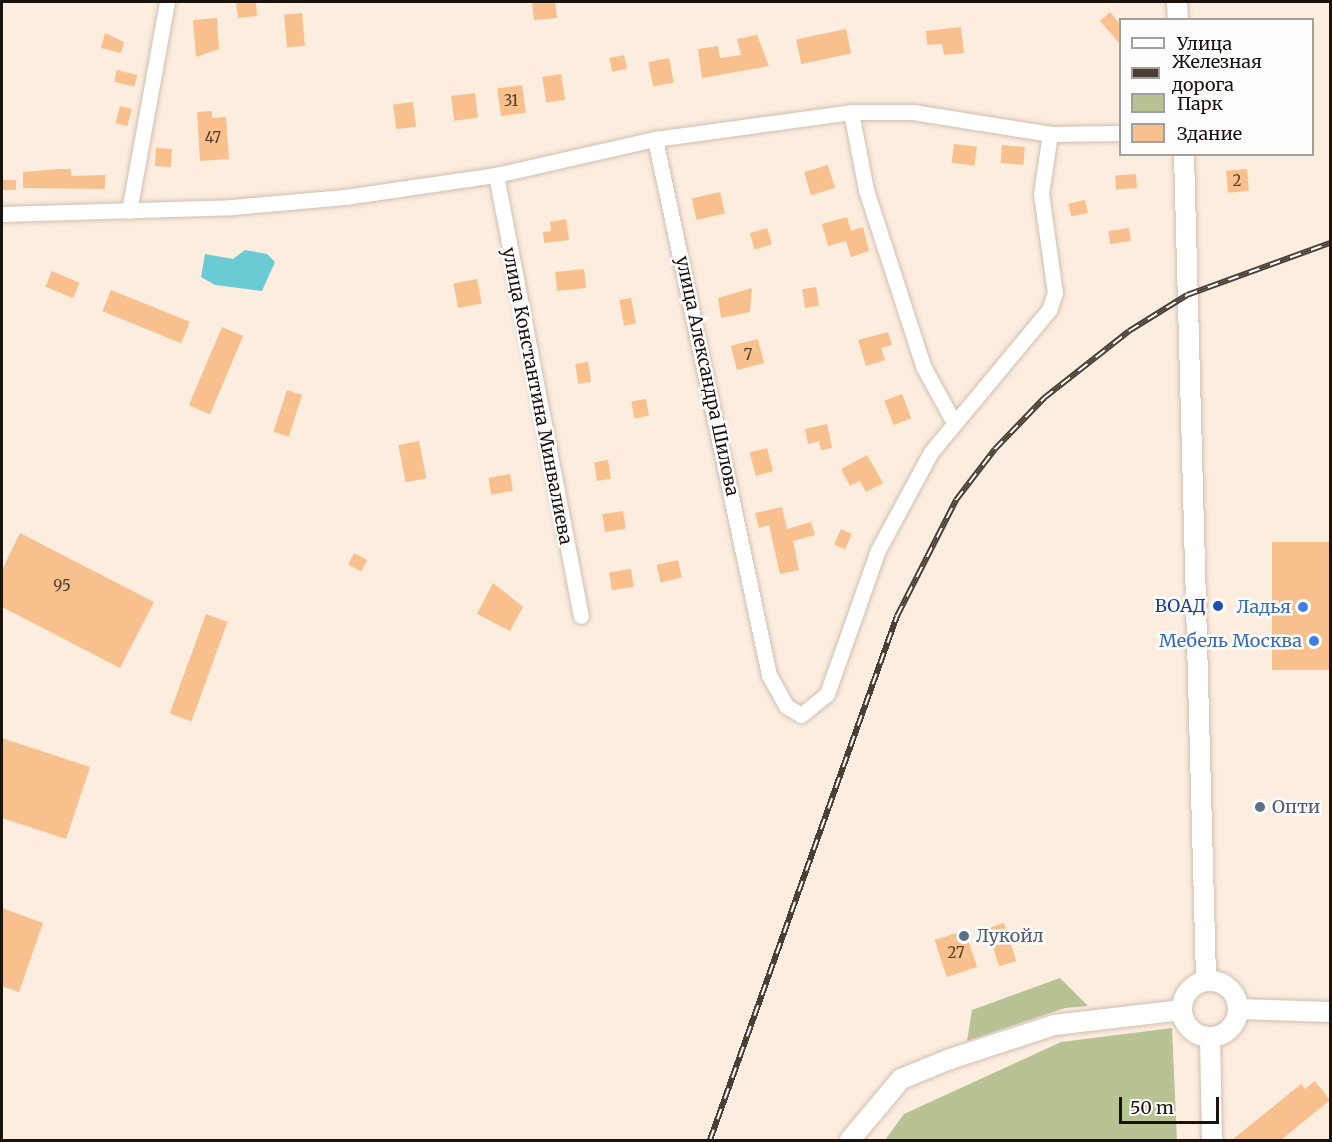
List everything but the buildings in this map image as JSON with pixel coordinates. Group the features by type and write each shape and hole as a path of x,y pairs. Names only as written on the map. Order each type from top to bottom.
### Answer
{"main road":[{"path":"1177,2 1178,18"},
{"path":"1184,156 1206,980"},
{"path":"1206,980 1227,985 1239,1009 1231,1028 1210,1037 1191,1029 1182,1010 1189,990 1206,980"},
{"path":"1239,1009 1330,1012"},
{"path":"850,1140 901,1079 950,1059 1054,1025 1182,1010"},
{"path":"1210,1037 1212,1140"}],"street":[{"path":"129,211 167,2"},
{"path":"2,214 129,211 345,197 496,175 655,139 851,112 913,112 1050,134 1119,133"},
{"path":"851,112 866,190 924,368 953,421 1049,310 1054,293 1041,194 1050,134"},
{"name":"улица Александра Шилова","path":"655,139 758,614 777,692 792,713 811,712 827,694 860,596 905,495 953,421"},
{"name":"улица Константина Минвалиева","path":"496,175 581,616"}],"green space":[{"path":"1060,978 1088,1006 1065,1008 967,1041 972,1010"},
{"path":"1172,1028 1177,1140 885,1140 904,1114 1061,1042"}],"water":[{"path":"245,250 267,254 275,262 262,291 215,285 201,277 205,254 233,259"}],"railway":[{"path":"710,1140 897,616 956,500 995,449 1044,398 1129,331 1187,295 1330,243"}],"place":[{"name":"ВОАД","path":"1218,606"},
{"name":"Ладья","path":"1303,607"},
{"name":"Мебель Москва","path":"1314,641"},
{"name":"Опти","path":"1260,807"},
{"name":"Лукойл","path":"964,936"}]}
